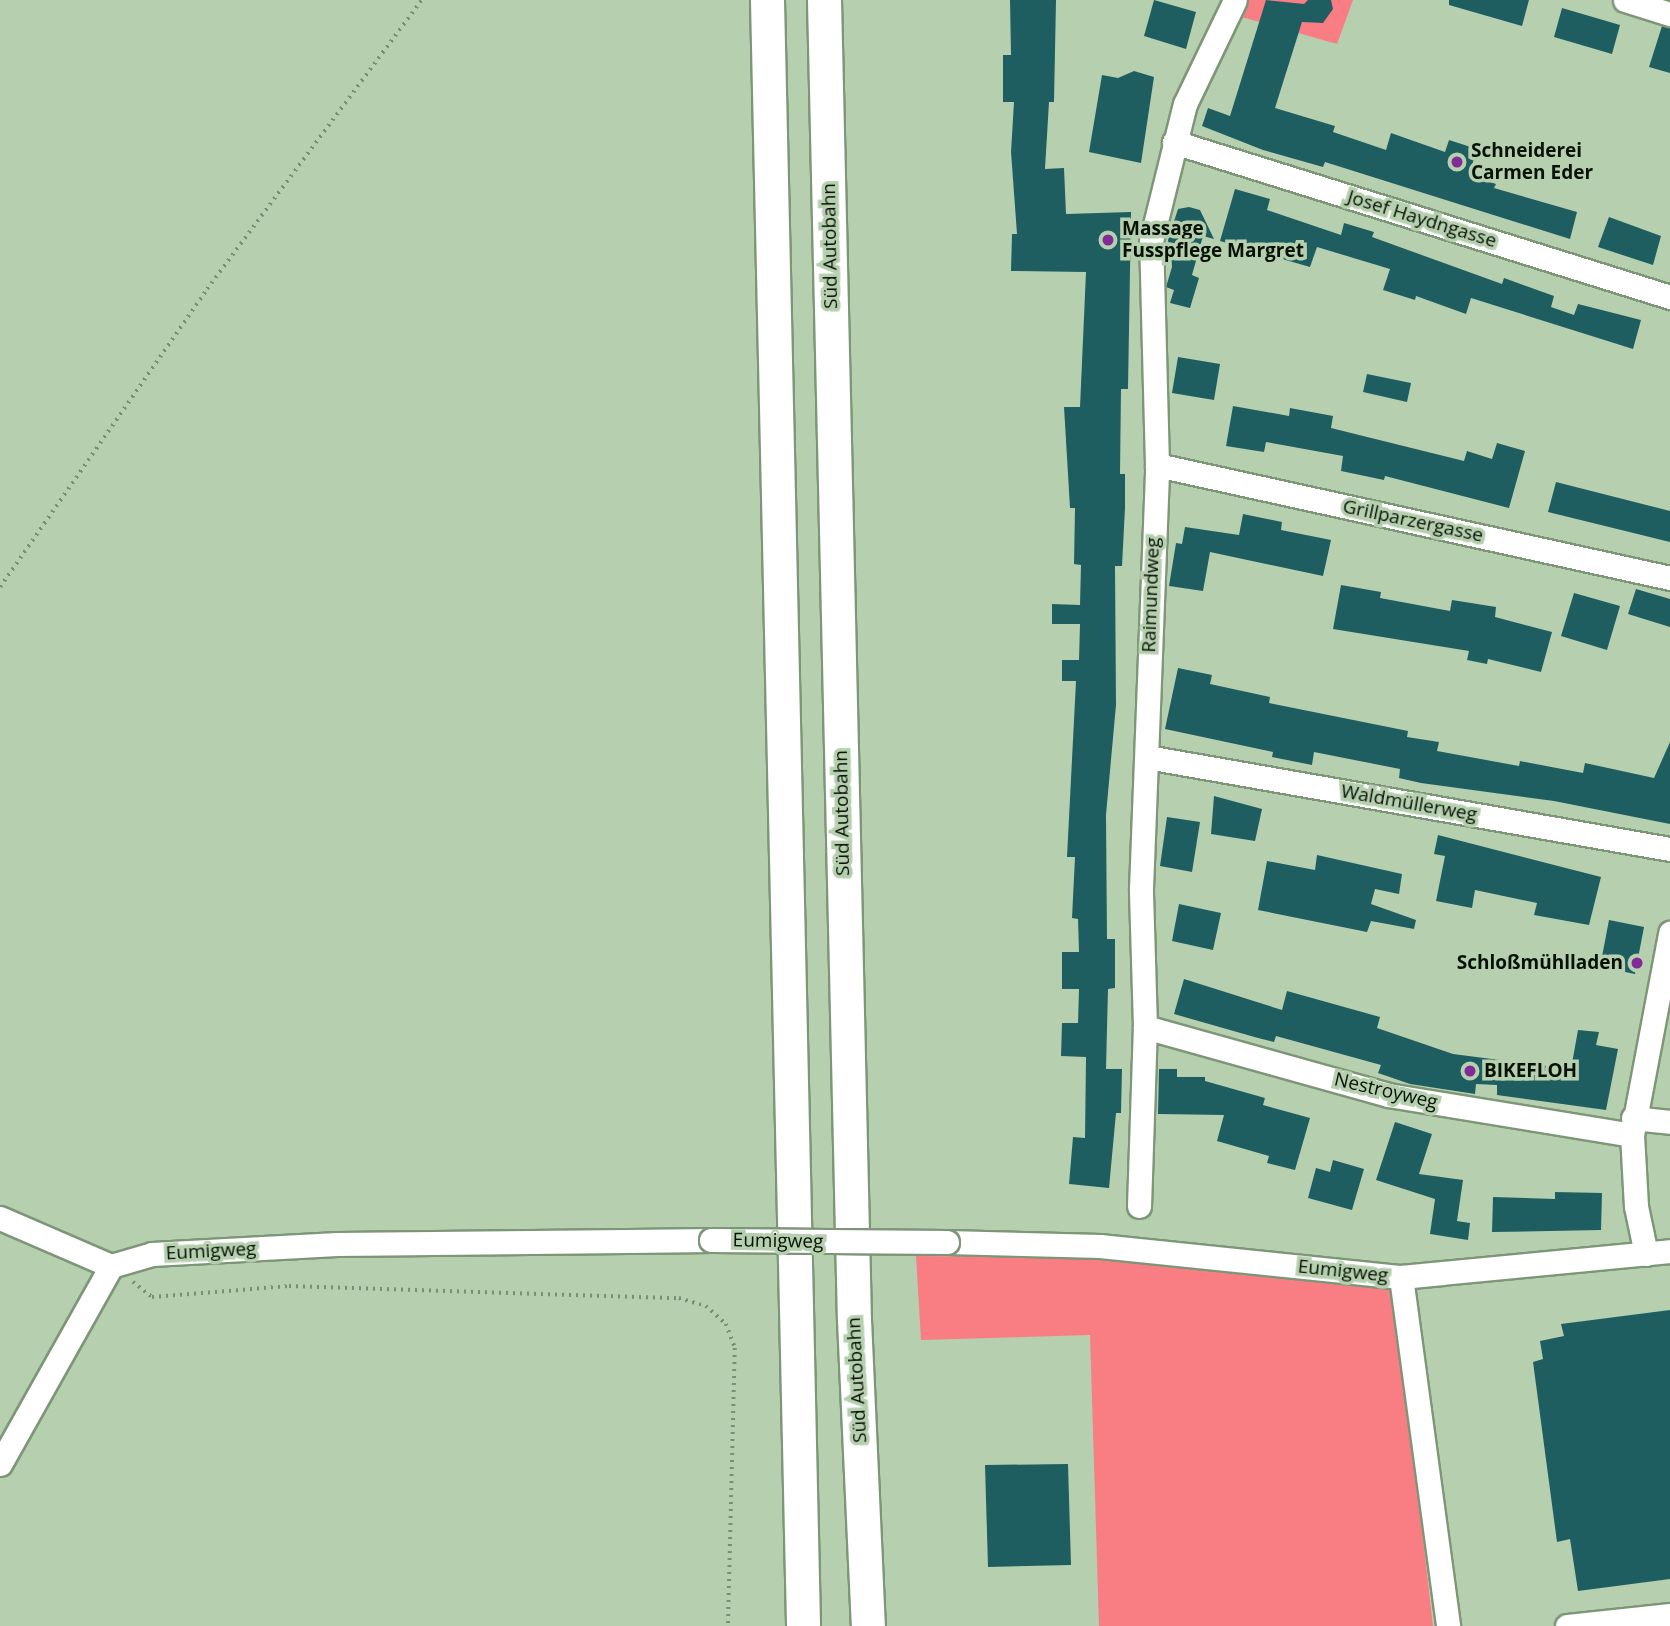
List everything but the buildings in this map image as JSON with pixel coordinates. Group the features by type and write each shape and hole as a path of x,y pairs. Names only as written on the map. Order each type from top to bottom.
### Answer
{"highway":[{"path":"767,0 803,1626"},
{"name":"Süd Autobahn","path":"824,0 854,1320 868,1626"}],"street":[{"name":"Raimundweg","path":"1139,1206 1145,1027 1141,890 1147,757 1148,629 1157,465 1151,241 1185,104 1235,0"},
{"path":"1625,0 1670,14"},
{"name":"Josef Haydngasse","path":"1174,142 1670,297"},
{"name":"Grillparzergasse","path":"1157,465 1670,578"},
{"name":"Waldmüllerweg","path":"1147,757 1670,849"},
{"path":"1646,1254 1636,1206 1632,1126 1670,933"},
{"name":"Nestroyweg","path":"1145,1027 1388,1095 1632,1126 1670,1122"},
{"path":"0,1218 111,1266 0,1464"},
{"name":"Eumigweg","path":"111,1266 152,1254 337,1244 711,1240 947,1242 1100,1246 1401,1277 1670,1251"},
{"path":"1401,1277 1448,1626"},
{"path":"1567,1626 1670,1615"}],"path":[{"path":"0,587 207,289 422,0"},
{"path":"111,1266 152,1297 289,1286 679,1298 706,1306 726,1324 734,1348 728,1626"}],"shaded area":[{"path":"1245,0 1353,0 1337,44 1238,16"},
{"path":"916,1256 1197,1259 1394,1287 1433,1626 1099,1626 1090,1335 921,1340"}],"place":[{"name":"Schneiderei Carmen Eder","path":"1457,162"},
{"name":"Massage Fusspflege Margret","path":"1108,240"},
{"name":"Schloßmühlladen","path":"1637,963"},
{"name":"BIKEFLOH","path":"1470,1071"}]}
